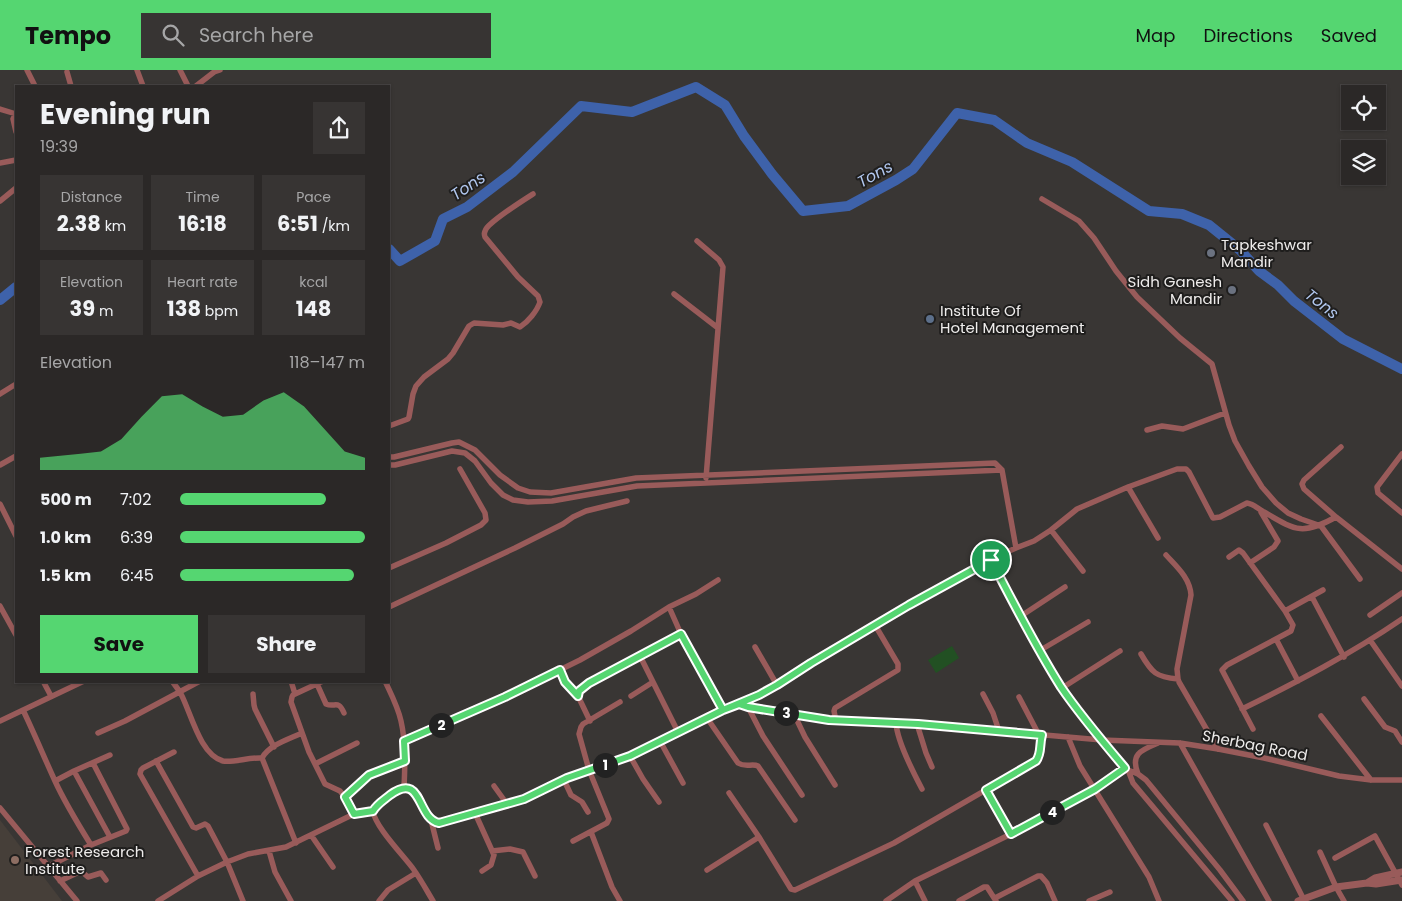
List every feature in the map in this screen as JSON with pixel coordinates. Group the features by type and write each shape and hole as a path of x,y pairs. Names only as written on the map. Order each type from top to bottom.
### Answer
{"street":[{"path":"27,70 34,85"},
{"path":"137,70 143,85"},
{"path":"180,70 188,85"},
{"path":"197,85 216,71"},
{"path":"67,72 71,85"},
{"path":"0,110 15,114"},
{"path":"15,116 13,119 15,128"},
{"path":"0,163 15,160"},
{"path":"0,202 15,189"},
{"path":"390,426 408,419 416,386 424,377 448,359 469,326 474,323 503,325 511,323 520,327 524,325 539,306 538,296 518,277 485,238 484,234 494,221 533,194"},
{"path":"1042,199 1079,221 1094,238 1116,271 1137,297 1180,338 1212,364 1225,413 1236,441 1262,487 1276,504 1288,513 1321,526 1360,578"},
{"path":"697,241 719,260 723,268 706,483"},
{"path":"674,294 718,328"},
{"path":"0,394 15,385"},
{"path":"1147,430 1162,426 1183,428 1225,413"},
{"path":"390,457 459,442 475,450 511,484 518,488 530,492 552,493 636,478 994,463 1002,470 1016,548"},
{"path":"1341,447 1304,480 1302,484 1304,489 1402,569"},
{"path":"390,465 452,451 465,453 475,461 503,495 513,500 528,502 552,501 637,486 1002,470"},
{"path":"1402,454 1377,490 1378,493 1402,513"},
{"path":"0,465 15,457"},
{"path":"918,466 919,474"},
{"path":"431,820 439,823 507,804 536,794 589,770 630,756 777,685 909,605 991,560 1034,541 1077,509 1128,486 1177,468 1182,468 1189,472 1213,518 1220,517 1247,503 1254,505 1288,526 1297,528 1312,529 1336,517"},
{"path":"390,568 446,543 481,525 486,520 485,513 460,470"},
{"path":"774,472 775,480"},
{"path":"1128,486 1158,538"},
{"path":"390,607 499,556 563,524 572,517 586,511 627,501"},
{"path":"0,504 15,533"},
{"path":"1250,563 1274,547 1278,541 1260,510"},
{"path":"1051,530 1083,571"},
{"path":"1229,557 1239,550 1241,551 1285,611 1293,628 1276,640 1227,665 1222,670 1253,729"},
{"path":"1166,555 1187,578 1191,595 1177,669 1178,682 1218,749"},
{"path":"991,560 1062,688 1126,769 1133,783 1232,901"},
{"path":"404,741 505,697 560,670 609,644 669,607 696,594 718,580"},
{"path":"1021,616 1066,587"},
{"path":"1285,611 1323,590"},
{"path":"1370,615 1402,593"},
{"path":"1312,597 1344,657"},
{"path":"0,606 15,633"},
{"path":"669,607 681,634 723,710"},
{"path":"1242,709 1344,657 1402,619"},
{"path":"1040,651 1088,622"},
{"path":"836,720 835,708 898,670 898,664 875,626"},
{"path":"578,696 579,691 589,683 681,634"},
{"path":"1276,640 1298,681"},
{"path":"1370,640 1402,686"},
{"path":"755,647 777,685"},
{"path":"1062,688 1120,650"},
{"path":"1141,654 1149,668 1154,672 1162,676 1178,679"},
{"path":"640,656 678,732"},
{"path":"560,670 565,682 578,696 590,721"},
{"path":"631,696 653,682"},
{"path":"44,683 51,696"},
{"path":"0,721 80,683"},
{"path":"173,683 180,692 201,739 214,756 227,762 262,758"},
{"path":"98,734 196,683"},
{"path":"292,683 295,694"},
{"path":"344,713 340,705 326,704 320,683 292,697 302,733 315,764 326,784 340,791 354,814"},
{"path":"386,683 399,714 404,741 404,788"},
{"path":"253,694 255,710 274,747"},
{"path":"983,694 1000,731"},
{"path":"729,793 791,889 795,890 894,844 1036,761 1041,753 1040,735 1019,697"},
{"path":"1364,699 1385,727 1395,731 1401,739"},
{"path":"573,841 591,832 609,819 589,770 578,734 581,727 620,702"},
{"name":"Sherbag Road","path":"739,704 836,720 918,724 1068,738 1180,743 1218,749 1339,776 1371,780 1402,780"},
{"path":"748,707 763,736 802,796"},
{"path":"23,710 55,782 91,845"},
{"path":"794,714 805,737 835,785"},
{"path":"1321,716 1371,780"},
{"path":"707,718 738,763 746,766 758,766 795,820"},
{"path":"896,723 900,740 922,790"},
{"path":"918,724 932,767"},
{"path":"262,758 266,752 302,733"},
{"path":"1068,738 1080,766 1148,877 1160,901"},
{"path":"660,741 683,783"},
{"path":"1138,774 1134,763 1136,757 1141,751 1160,742"},
{"path":"315,764 357,743"},
{"path":"1180,743 1269,901"},
{"path":"174,752 143,768 140,772 198,876"},
{"path":"55,782 74,771 110,755"},
{"path":"630,756 659,802"},
{"path":"262,758 296,843"},
{"path":"156,761 193,827 207,825 227,862 242,901"},
{"path":"345,797 369,775 405,761"},
{"path":"48,866 91,845 126,831 127,828 93,763"},
{"path":"886,901 915,882 1011,834 1095,789 1126,769"},
{"path":"1126,769 1146,780 1243,901"},
{"path":"74,771 110,837"},
{"path":"564,780 571,795 582,802 588,812"},
{"path":"494,786 507,804"},
{"path":"158,901 198,876 227,862 248,854 269,851 296,843 354,814 373,811 383,800 404,788 410,789 415,793 431,820 438,848"},
{"path":"986,790 1011,834"},
{"path":"0,808 77,901"},
{"path":"373,811 376,820 385,834 416,873 432,901"},
{"path":"475,813 494,855 493,863 482,871"},
{"path":"1266,825 1301,900 1336,887 1367,883 1376,884 1400,878 1375,836 1335,858"},
{"path":"591,832 612,887 620,901"},
{"path":"311,835 333,867"},
{"path":"707,870 759,837"},
{"path":"492,851 510,849 523,852 535,876"},
{"path":"269,851 275,872 291,901"},
{"path":"1320,852 1344,901"},
{"path":"60,880 81,871 88,877 101,873 106,880"},
{"path":"378,901 388,890 416,873"},
{"path":"959,901 984,887 987,887 996,899 1038,876 1041,876 1047,883 1055,901"},
{"path":"915,882 925,901"},
{"path":"1089,901 1110,892"}],"shaded area":[{"name":"Forest Research Institute","path":"0,820 62,901 0,901"}],"green space":[{"path":"952,646 959,658 936,673 928,660"}],"waterway":[{"name":"Tons","path":"390,250 400,261 435,241 443,219 467,207 513,172 581,106 632,112 696,87 725,105 744,136 803,211 848,206 896,180 913,169 957,113 994,120 1027,143 1072,162 1149,211 1182,214 1209,225 1240,250 1259,271 1278,285 1294,301 1343,339 1402,369"},
{"name":"Tons","path":"0,300 15,288"}],"place":[{"name":"Tapkeshwar Mandir","path":"1211,253"},
{"name":"Sidh Ganesh Mandir","path":"1232,290"},
{"name":"Institute Of Hotel Management","path":"930,319"},
{"name":"Forest Research Institute","path":"15,860"}],"route":[{"path":"991,560 909,605 759,695 723,710 630,756 567,778 524,799 436,823 431,820 415,793 408,788 394,792 376,806 373,811 354,814 345,797 369,775 405,761 404,741 505,697 560,670 565,682 578,696 579,691 589,683 681,634 723,710 739,704 829,720 918,724 1042,735 1041,753 1036,761 986,790 1011,834 1095,789 1125,768 1062,688 991,560"}]}
